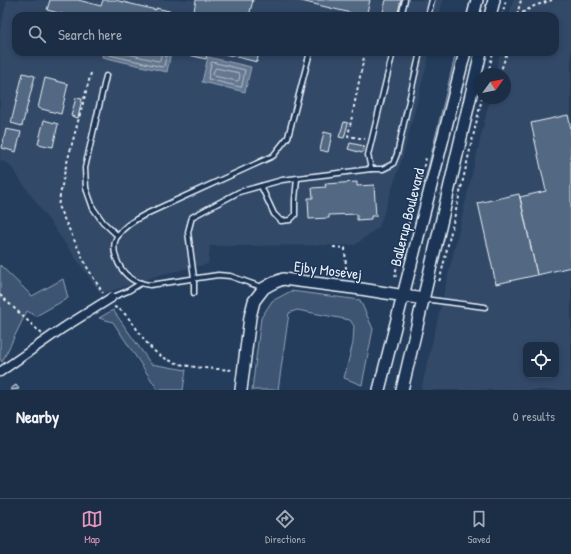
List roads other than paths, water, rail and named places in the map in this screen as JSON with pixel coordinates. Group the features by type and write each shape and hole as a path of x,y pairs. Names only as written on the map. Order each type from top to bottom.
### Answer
{"street":[{"path":"474,12 477,0"},
{"path":"491,12 494,0"},
{"name":"Ballerup Boulevard","path":"379,390 463,56"},
{"path":"402,390 480,56"},
{"name":"Ejby Mosevej","path":"264,288 283,279 424,299"},
{"path":"241,390 242,372 250,317 254,301 264,288"},
{"path":"0,372 107,301"}],"lane":[{"path":"402,12 405,0"},
{"path":"429,12 432,0"},
{"path":"264,288 230,276 218,275 150,285 140,283 130,278 121,268 116,257 115,248 118,236 134,221 146,214 273,156 288,137 309,56"},
{"path":"371,169 368,155 392,56"},
{"path":"194,293 194,278 188,232 192,217 239,192 282,180 371,169 383,169 393,164 397,154 419,56"},
{"path":"106,76 85,168 86,188 93,208 103,222 118,236"},
{"path":"261,186 274,214 281,221 290,220 295,214 297,178"},
{"path":"107,301 128,291 140,283"},
{"path":"424,299 485,307"}],"water":[{"path":"102,56 170,56 167,72"},
{"path":"208,57 251,67 245,92 202,82"}]}
